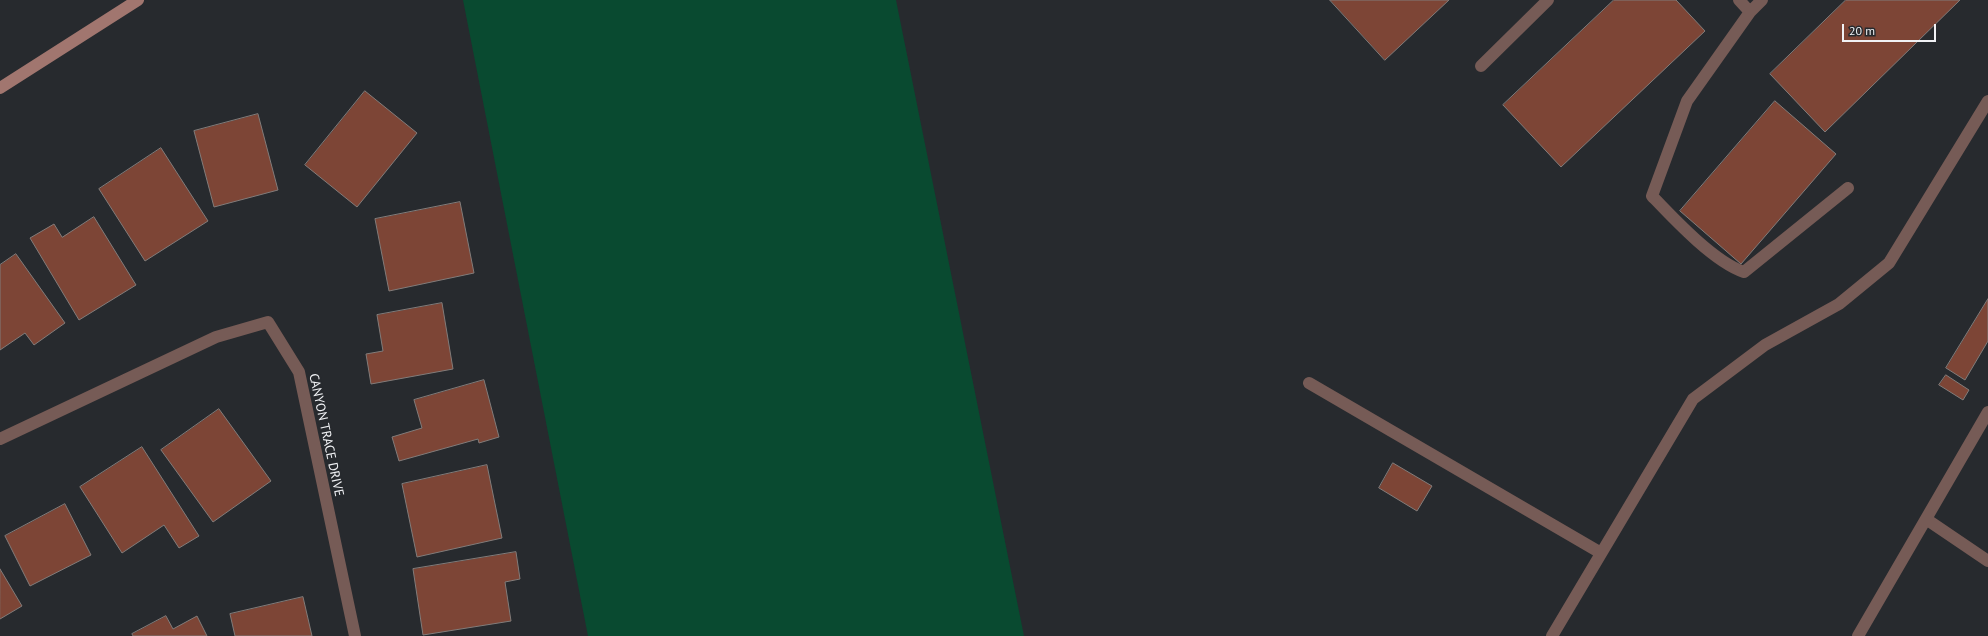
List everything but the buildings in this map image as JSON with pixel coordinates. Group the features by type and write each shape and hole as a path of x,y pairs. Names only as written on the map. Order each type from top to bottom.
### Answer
{"main road":[{"path":"0,88 138,0"}],"street":[{"path":"1481,66 1548,0"},
{"path":"1739,0 1750,12"},
{"path":"1762,0 1750,12 1687,101 1652,196 1680,226 1732,268 1744,272 1848,188"},
{"path":"1552,636 1693,399 1765,345 1839,304 1889,263 1988,101"},
{"name":"CANYON TRACE DRIVE","path":"0,439 216,337 268,322 299,372 355,636"},
{"path":"1309,383 1602,552"},
{"path":"1858,636 1988,412"},
{"path":"1926,519 1988,561"}],"green space":[{"path":"463,0 896,0 1024,636 588,636"}]}
